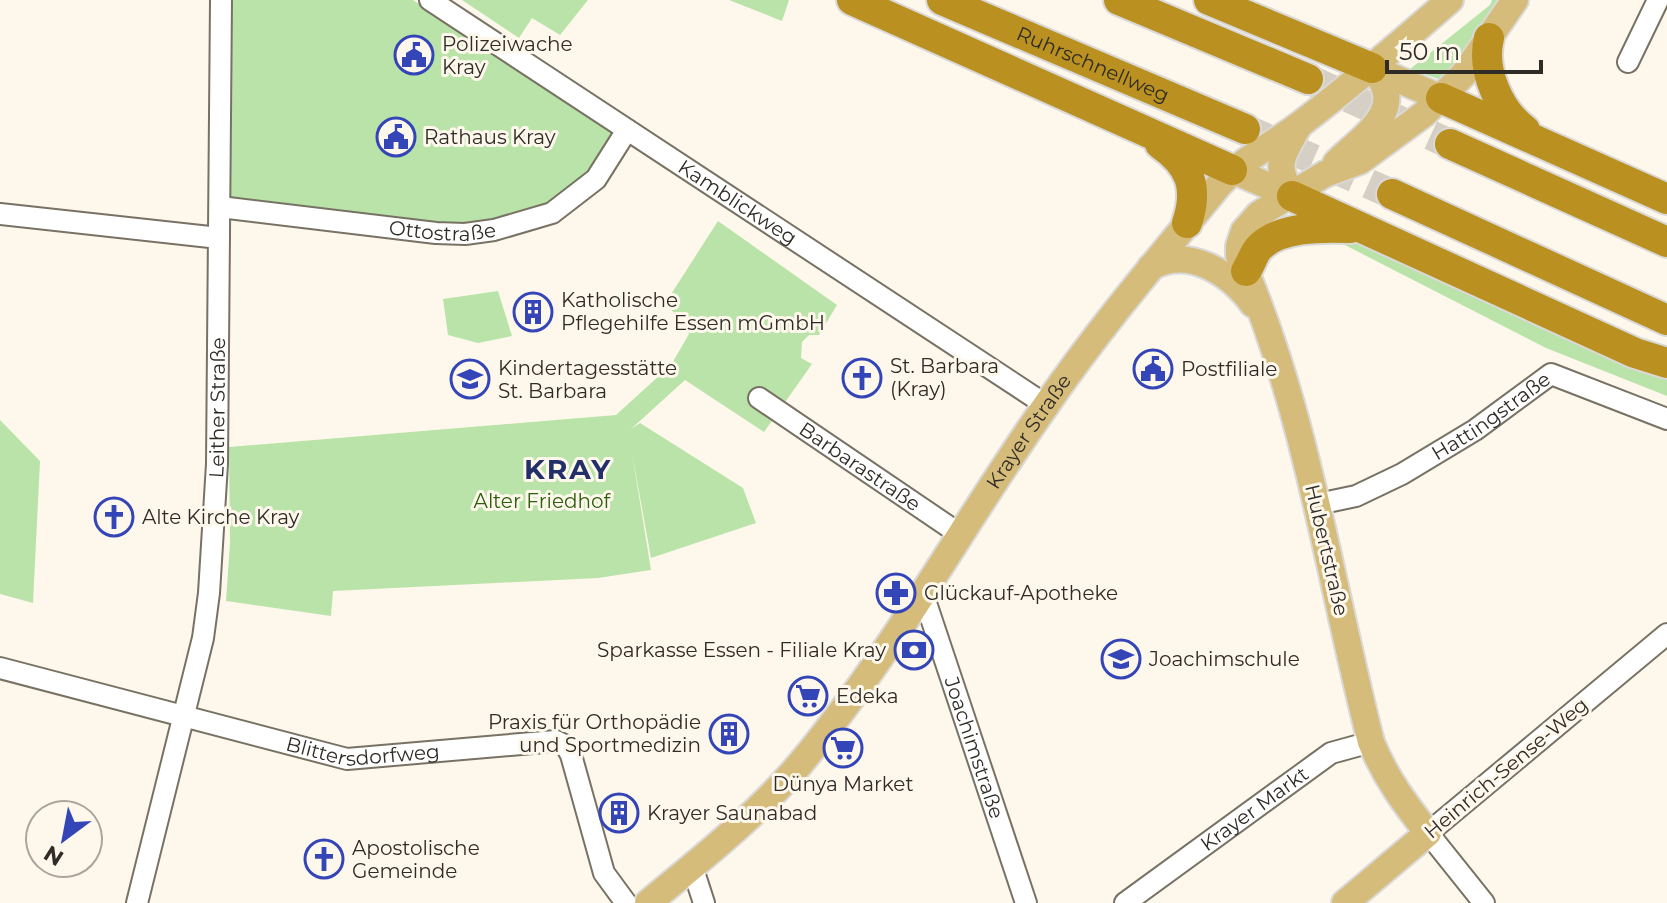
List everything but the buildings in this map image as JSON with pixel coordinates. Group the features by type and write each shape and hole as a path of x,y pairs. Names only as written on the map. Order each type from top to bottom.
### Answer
{"highway":[{"path":"852,0 1232,170"},
{"name":"Ruhrschnellweg","path":"942,0 1245,129"},
{"path":"1119,0 1308,79"},
{"path":"1209,0 1372,68"},
{"path":"1489,38 1487,61 1499,100 1513,121 1539,140"},
{"path":"1441,98 1667,199"},
{"path":"1124,121 1172,153 1185,168 1193,192 1187,223"},
{"path":"1450,144 1667,242"},
{"path":"1392,194 1667,320"},
{"path":"1292,196 1635,353 1667,363"},
{"path":"1246,271 1262,245 1296,230 1318,227 1367,229"}],"main road":[{"name":"Krayer Straße","path":"648,903 755,811 798,766 857,693 1046,405 1119,304 1232,170 1299,125 1372,68 1450,0"},
{"path":"1325,174 1360,161 1391,141 1441,98 1464,74 1515,0"},
{"path":"1372,68 1441,98"},
{"path":"1292,196 1325,174 1382,118 1388,106 1387,90 1372,68"},
{"path":"1292,196 1281,176 1280,164 1299,125"},
{"path":"1232,170 1292,196"},
{"name":"Hubertstraße","path":"1292,196 1259,214 1247,225 1238,250 1292,402 1318,504 1364,751 1382,770 1395,792 1428,833"},
{"path":"1151,267 1175,258 1211,267 1238,286 1262,316"},
{"name":"Heinrich-Sense-Weg","path":"1345,903 1395,850 1428,833"}],"street":[{"name":"Leither Straße","path":"137,903 203,638 213,537 217,464 221,0"},
{"name":"Kamblickweg","path":"430,0 1046,405"},
{"path":"1628,62 1658,0"},
{"name":"Ottostraße","path":"220,207 436,233 465,234 494,230 552,213 596,179 627,130"},
{"path":"0,214 219,238"},
{"name":"Hattingstraße","path":"1318,504 1356,496 1402,474 1475,430 1551,374 1667,419"},
{"name":"Barbarastraße","path":"759,398 961,535"},
{"name":"Joachimstraße","path":"923,594 1026,903"},
{"name":"Heinrich-Sense-Weg","path":"1428,833 1667,634"},
{"name":"Blittersdorfweg","path":"0,668 347,759 556,741 566,746 571,755 604,873 626,903"},
{"name":"Krayer Markt","path":"1125,903 1331,753 1364,751"},
{"name":"Hubertstraße","path":"1428,833 1484,903"},
{"path":"692,866 704,903"}],"green space":[{"path":"226,0 413,0 616,131 590,173 550,207 465,229 224,199"},
{"path":"462,0 588,0 560,35 532,18 519,38"},
{"path":"729,0 789,0 782,21"},
{"path":"1492,0 1501,0 1444,81 1410,69 1490,5"},
{"name":"Alter Friedhof","path":"718,221 837,305 819,335 809,335 802,342 801,358 812,364 764,432 685,380 631,429 640,423 743,488 756,523 651,558 632,453 651,570 598,578 333,591 331,616 226,601 230,543 229,447 616,415 671,365 689,334 666,302"},
{"path":"1362,240 1667,373 1667,396 1546,348 1339,242"},
{"path":"498,291 512,336 478,343 448,335 443,299"},
{"path":"0,420 40,461 33,603 0,594"}],"tunnel":[{"path":"1308,79 1450,144"},
{"path":"1245,129 1392,194"}],"place":[{"name":"Polizeiwache Kray","path":"414,55"},
{"name":"Rathaus Kray","path":"396,137"},
{"name":"Katholische Pflegehilfe Essen mGmbH","path":"533,312"},
{"name":"Postfiliale","path":"1153,369"},
{"name":"St. Barbara (Kray)","path":"862,378"},
{"name":"Kindertagesstätte St. Barbara","path":"470,379"},
{"name":"Alte Kirche Kray","path":"114,517"},
{"name":"Glückauf-Apotheke","path":"896,593"},
{"name":"Sparkasse Essen - Filiale Kray","path":"914,650"},
{"name":"Joachimschule","path":"1121,659"},
{"name":"Edeka","path":"808,696"},
{"name":"Praxis für Orthopädie und Sportmedizin","path":"729,734"},
{"name":"Dünya Market","path":"843,748"},
{"name":"Krayer Saunabad","path":"619,813"},
{"name":"Apostolische Gemeinde","path":"324,859"}],"district":[{"name":"KRAY","path":"568,469"}]}
